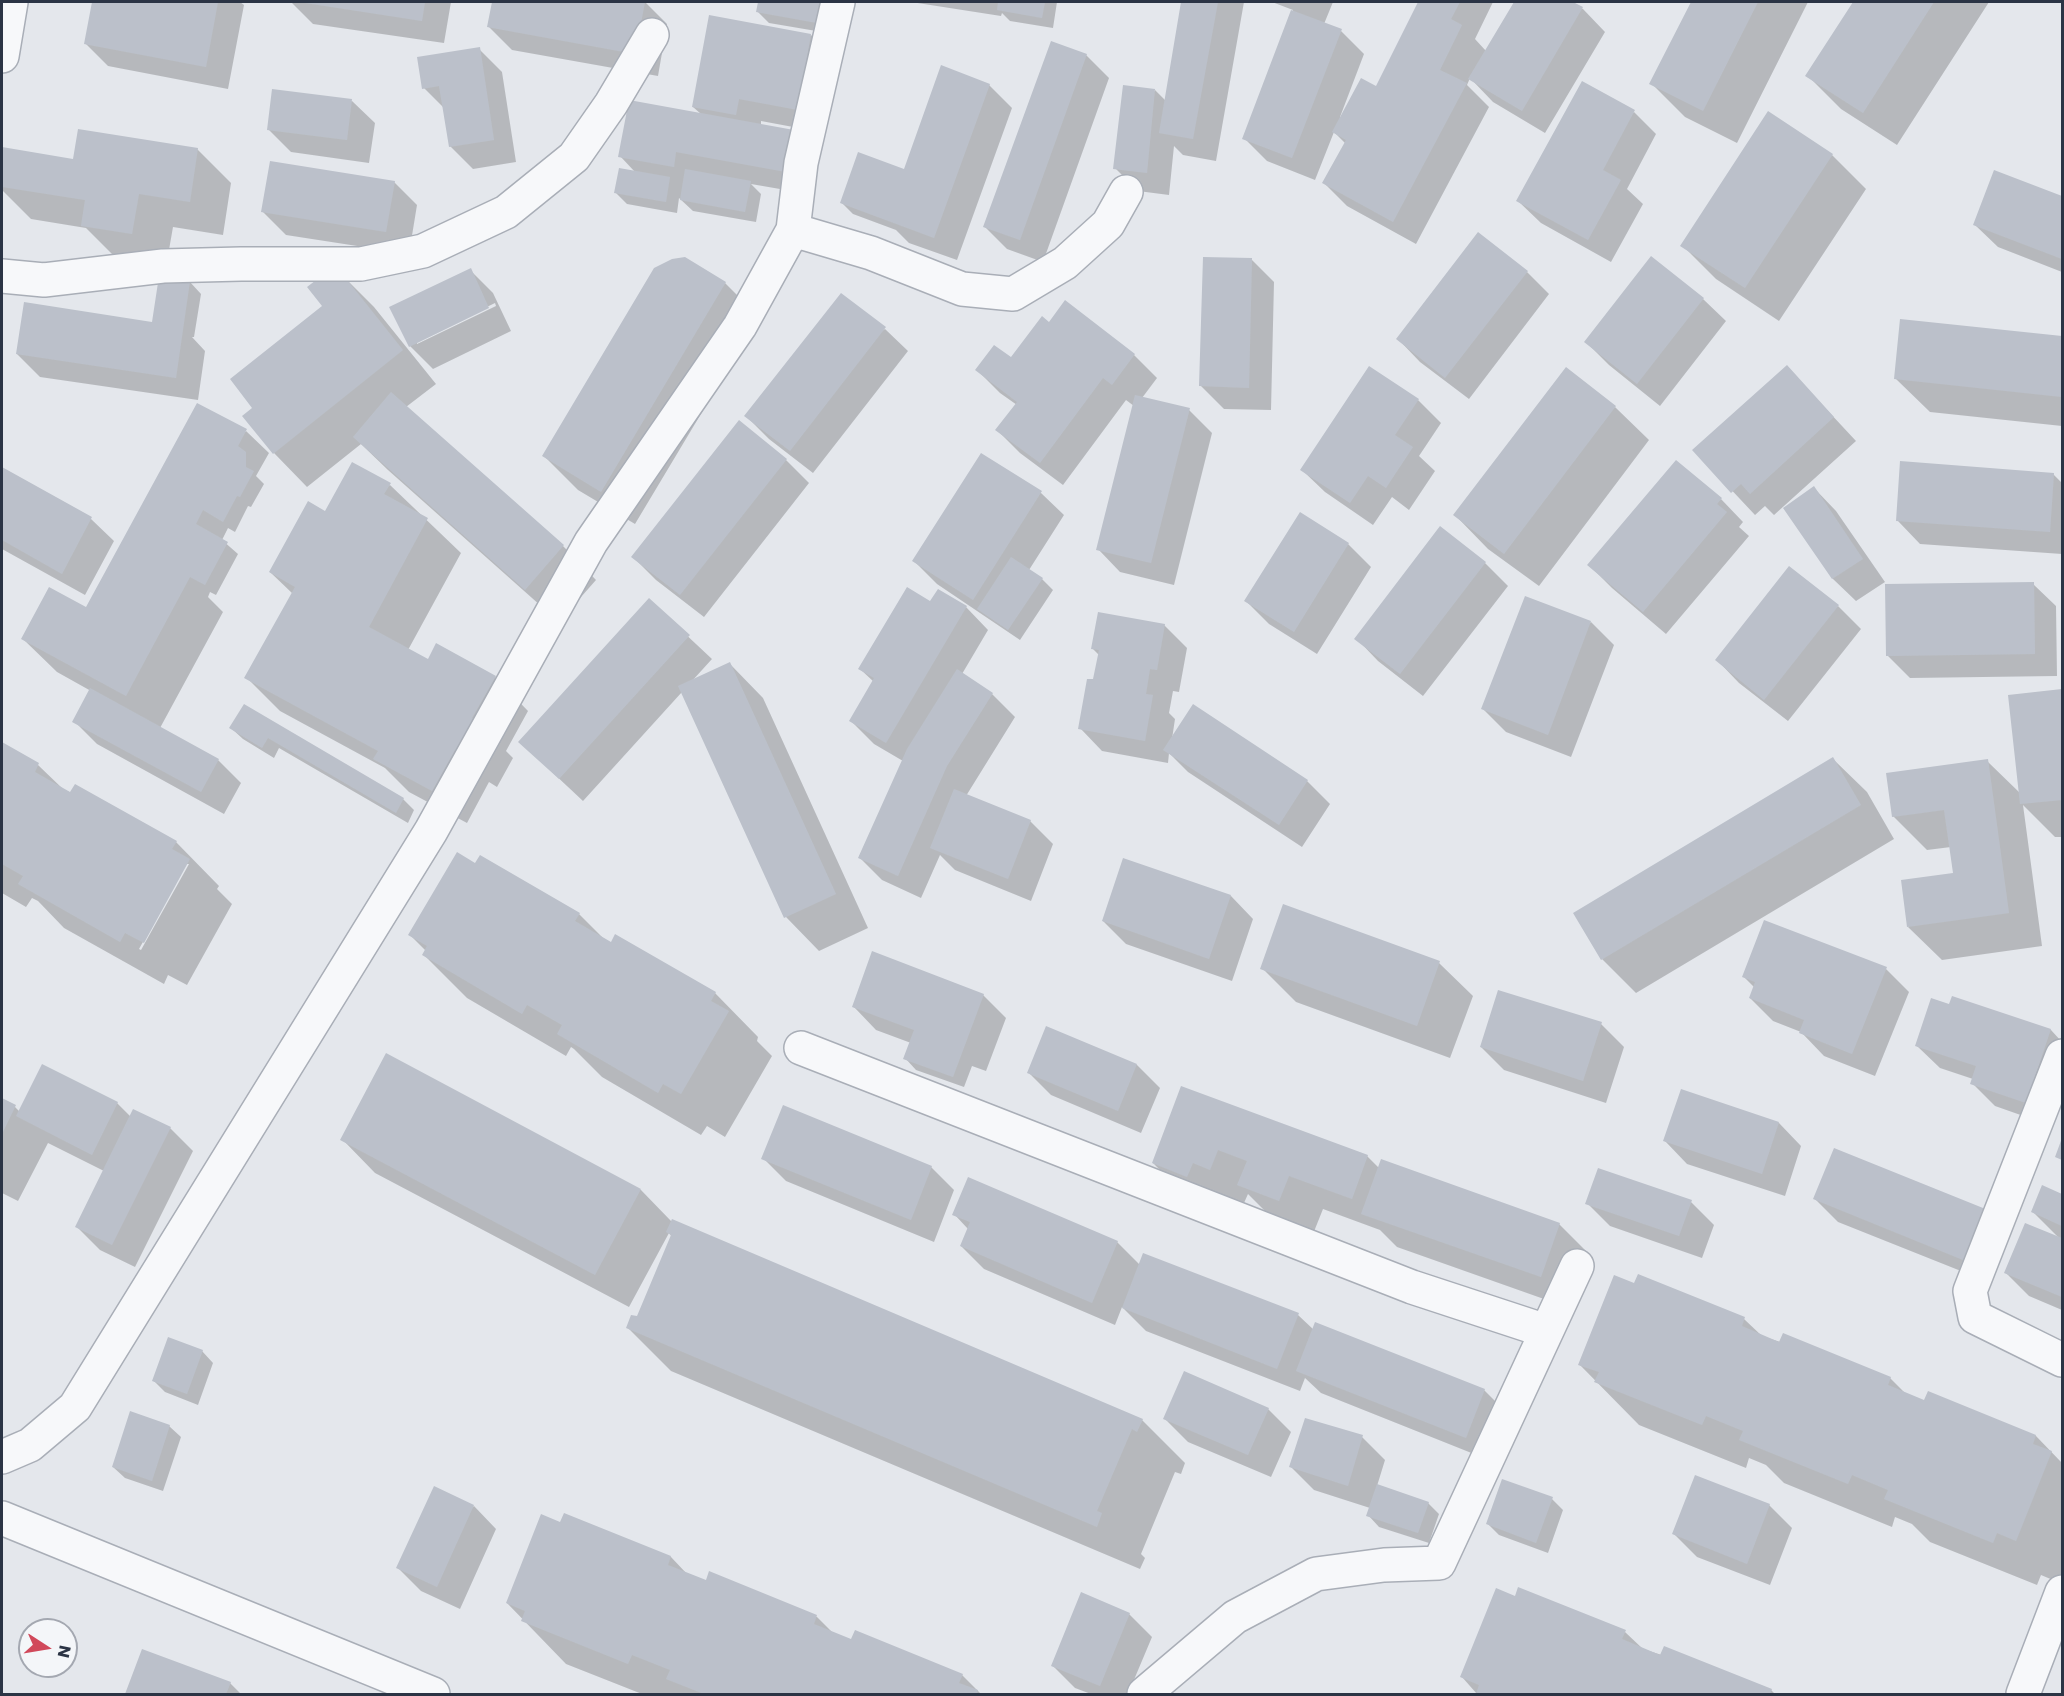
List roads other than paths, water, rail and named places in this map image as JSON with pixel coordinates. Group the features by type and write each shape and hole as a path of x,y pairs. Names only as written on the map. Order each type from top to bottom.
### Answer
{"street":[{"path":"2,56 11,2"},
{"path":"2,1457 30,1445 75,1407 431,831 591,542 740,326 793,230 801,163 838,2"},
{"path":"2,276 44,280 163,266 361,264 423,251 506,212 574,157 611,105 652,35"},
{"path":"793,230 871,253 962,289 1013,294 1065,263 1108,224 1126,192"},
{"path":"801,1048 1412,1287 1546,1331"},
{"path":"2062,1056 1970,1291 1975,1317 2062,1360"},
{"path":"1144,1695 1235,1617 1316,1574 1384,1565 1439,1563 1577,1266"},
{"path":"2,1518 433,1695"},
{"path":"2023,1695 2062,1592"}]}
